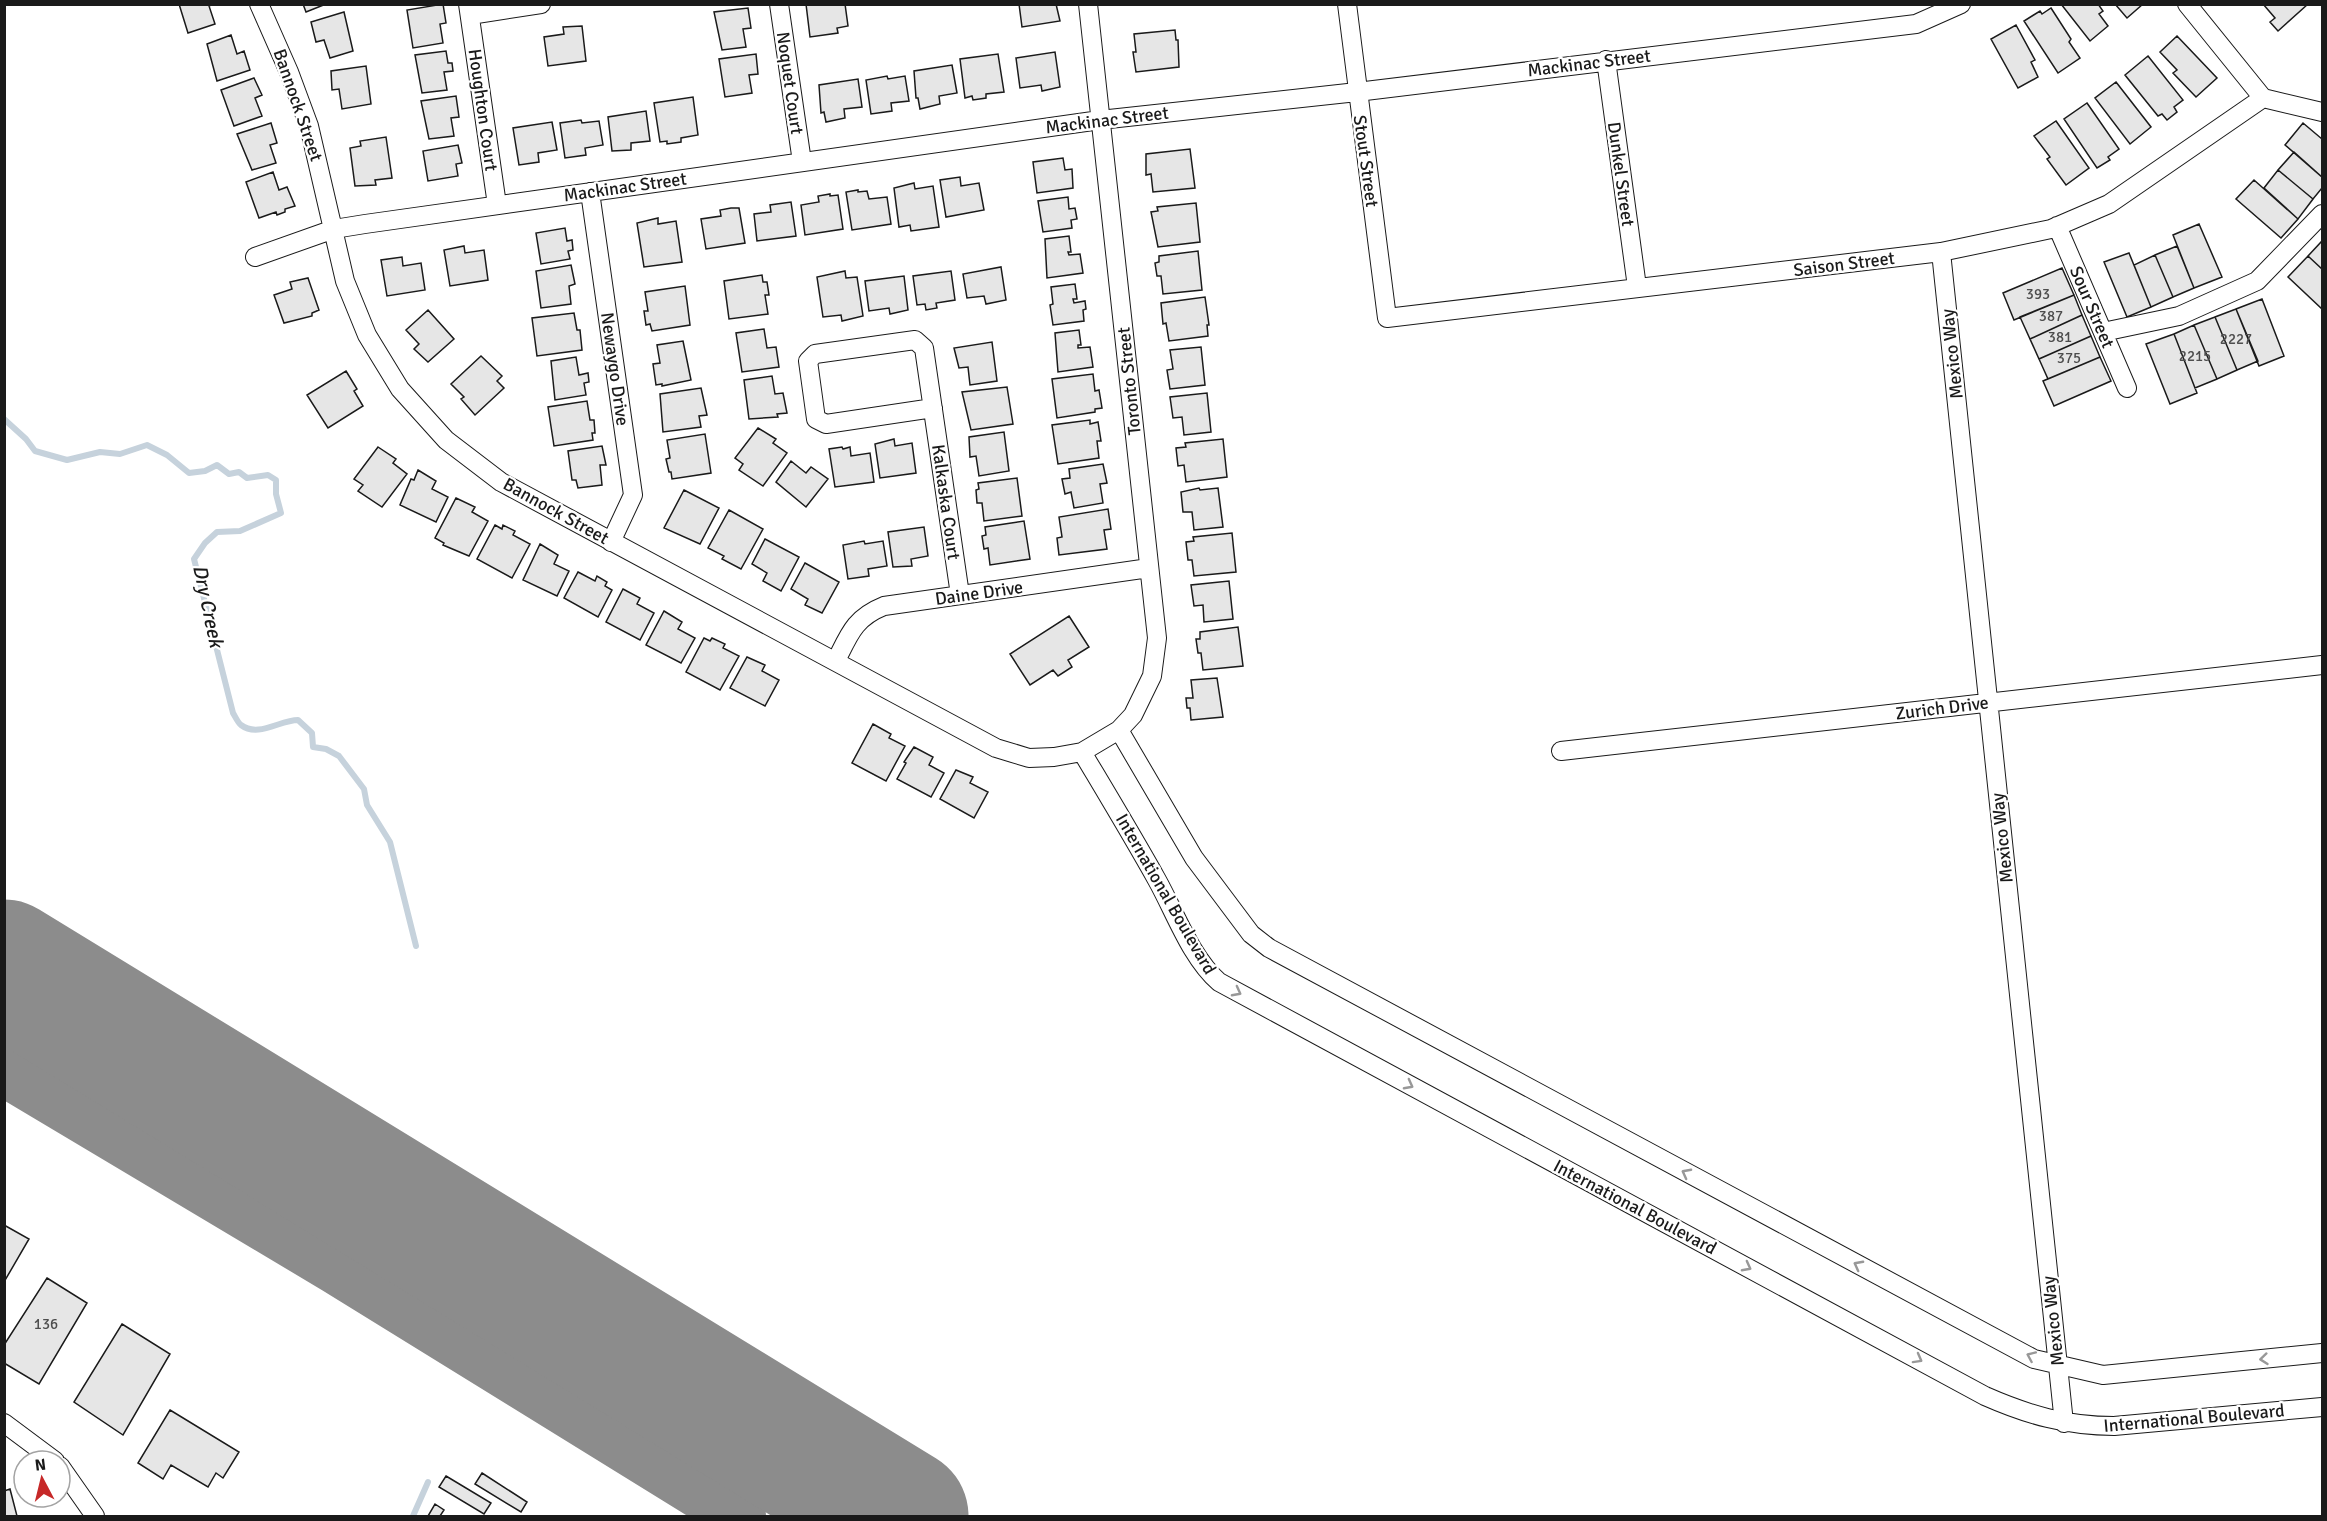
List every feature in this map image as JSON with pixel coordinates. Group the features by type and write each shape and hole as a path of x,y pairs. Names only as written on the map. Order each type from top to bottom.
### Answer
{"street":[{"name":"Bannock Street","path":"259,4 289,72 309,126 345,281 367,335 400,388 446,440 501,482 996,748 1029,758 1054,757 1082,752 1104,740"},
{"name":"Houghton Court","path":"497,205 469,10 542,4"},
{"name":"Noquet Court","path":"779,4 802,162"},
{"name":"Toronto Street","path":"1088,4 1157,638 1152,676 1133,715 1119,730 1104,740"},
{"name":"Stout Street","path":"1347,4 1387,318"},
{"name":"Mackinac Street","path":"255,258 334,229 1100,120 1357,92 1916,24 1961,4"},
{"path":"2187,4 2263,98 2322,112"},
{"name":"Dunkel Street","path":"1606,60 1637,287"},
{"name":"Saison Street","path":"1387,318 1941,252 2057,226 2109,204 2263,98"},
{"name":"Newaygo Drive","path":"590,192 633,495 611,542"},
{"path":"2103,332 2179,316 2257,281 2322,214"},
{"name":"Sour Street","path":"2057,226 2127,388"},
{"name":"Mexico Way","path":"1941,252 2064,1423"},
{"name":"Kalkaska Court","path":"933,408 826,424 816,419 808,360 815,354 915,340 924,348 933,408 960,596"},
{"name":"Daine Drive","path":"836,661 855,625 868,612 884,606 1149,568"},
{"name":"Zurich Drive","path":"1561,752 2322,665"},
{"path":"1119,730 1194,858 1251,934 1269,948 2034,1359 2103,1375 2322,1353"},
{"name":"International Boulevard","path":"1082,752 1157,880 1197,954 1209,973 1219,982 1985,1396 2017,1410 2084,1426 2114,1426 2322,1407"},
{"path":"4,1423 39,1449"},
{"path":"72,1483 95,1516"}],"building":[{"path":"179,4 213,4 209,6 215,24 188,33"},
{"path":"303,4 326,4 306,12"},
{"path":"443,4 446,23 440,24 443,43 413,48 407,10"},
{"path":"806,4 845,4 848,26 837,28 838,33 810,37"},
{"path":"1019,4 1056,4 1060,21 1022,27"},
{"path":"2061,4 2098,4 2103,11 2099,14 2108,26 2090,41"},
{"path":"2115,4 2143,4 2127,18"},
{"path":"2263,4 2308,4 2278,31 2270,22 2275,18"},
{"path":"748,8 751,28 743,29 746,47 722,50 714,12"},
{"path":"2051,8 2080,58 2058,73 2024,21 2040,11 2042,14"},
{"path":"344,12 353,51 330,58 324,40 316,42 311,22"},
{"path":"2016,25 2035,60 2031,62 2038,77 2018,88 1991,39"},
{"path":"582,26 586,61 548,66 544,37 564,34 563,27"},
{"path":"1175,30 1176,40 1178,40 1179,67 1136,72 1133,52 1136,52 1134,34"},
{"path":"231,35 237,54 244,51 250,70 217,81 207,44"},
{"path":"2177,36 2217,78 2196,97 2173,73 2177,70 2160,52"},
{"path":"446,51 448,63 452,63 453,71 444,72 447,90 422,93 415,55"},
{"path":"1055,52 1060,87 1042,91 1041,85 1020,88 1016,58"},
{"path":"756,54 758,74 749,75 752,93 725,97 719,59"},
{"path":"998,54 1004,92 986,94 986,98 973,100 972,96 965,98 960,59"},
{"path":"2148,56 2183,100 2174,107 2177,112 2167,120 2162,114 2158,116 2125,75"},
{"path":"952,65 957,93 939,96 940,104 920,109 918,98 916,98 914,71"},
{"path":"366,66 371,104 342,109 339,89 332,90 331,71"},
{"path":"887,76 888,79 905,76 909,101 891,103 892,111 871,114 866,80"},
{"path":"254,78 262,95 255,98 262,116 234,126 221,90"},
{"path":"858,79 862,107 844,109 845,118 826,122 824,112 821,113 819,85"},
{"path":"2116,82 2151,127 2130,144 2095,98"},
{"path":"456,96 459,117 451,118 454,136 429,139 421,101"},
{"path":"693,97 698,135 681,138 681,142 667,144 667,141 660,142 654,103"},
{"path":"2087,103 2119,149 2108,157 2110,160 2097,168 2064,119"},
{"path":"646,111 650,141 631,143 631,150 612,151 608,117"},
{"path":"581,120 582,123 599,121 603,145 585,148 586,155 565,158 560,123"},
{"path":"2056,121 2089,168 2066,185 2047,159 2050,157 2034,136"},
{"path":"552,122 557,150 538,153 539,162 519,165 513,128"},
{"path":"271,123 277,143 270,145 276,163 252,170 237,134"},
{"path":"2303,123 2322,139 2322,177 2285,145"},
{"path":"386,137 392,178 375,180 376,185 355,186 350,148 361,146 360,141"},
{"path":"458,145 462,163 456,164 458,176 428,181 423,151"},
{"path":"1190,149 1195,188 1153,192 1151,174 1146,175 1146,154"},
{"path":"2294,152 2322,177 2322,188 2313,199 2278,170"},
{"path":"1063,158 1065,170 1072,169 1073,188 1037,193 1033,162"},
{"path":"2278,170 2313,199 2298,219 2264,188"},
{"path":"273,172 279,190 287,187 295,206 277,215 276,212 259,218 246,182"},
{"path":"960,177 961,186 979,183 984,210 946,217 940,180"},
{"path":"2254,180 2298,219 2281,238 2236,199"},
{"path":"914,183 915,189 933,186 939,227 911,231 910,225 899,227 894,188"},
{"path":"858,190 858,192 867,191 869,199 887,197 891,224 852,230 846,192"},
{"path":"830,194 830,196 838,195 843,229 805,235 801,205 819,202 818,196"},
{"path":"1068,197 1069,209 1075,208 1077,219 1071,220 1072,228 1043,232 1038,201"},
{"path":"791,202 796,236 757,241 754,214 771,212 770,205"},
{"path":"1196,203 1200,242 1158,247 1151,212 1158,211 1157,207"},
{"path":"739,208 745,243 706,249 701,219 721,216 720,210"},
{"path":"658,218 658,224 676,221 682,262 644,267 637,223"},
{"path":"2199,224 2222,277 2194,288 2173,235"},
{"path":"565,228 567,241 572,240 573,250 568,251 570,259 541,264 536,233"},
{"path":"1069,236 1071,252 1068,252 1069,255 1080,254 1083,273 1047,278 1045,239"},
{"path":"2322,241 2322,269 2308,256"},
{"path":"464,246 465,253 484,250 488,280 450,286 444,250"},
{"path":"2177,246 2194,288 2173,297 2155,255"},
{"path":"1198,251 1202,290 1163,294 1161,276 1157,276 1155,263 1159,262 1159,256"},
{"path":"2129,253 2151,307 2127,317 2104,262"},
{"path":"2155,255 2173,297 2151,307 2134,265"},
{"path":"2308,256 2322,269 2322,309 2288,277"},
{"path":"402,257 403,266 421,263 425,290 387,296 381,260"},
{"path":"571,265 575,284 569,286 571,304 541,308 536,271"},
{"path":"1001,267 1006,300 986,304 984,296 967,298 963,274"},
{"path":"2062,268 2074,295 2014,320 2003,293"},
{"path":"845,271 846,278 857,277 863,316 842,321 841,315 823,317 817,277"},
{"path":"951,271 955,300 936,303 937,308 926,310 925,304 917,305 913,276"},
{"path":"762,275 763,282 767,282 769,295 765,295 768,314 729,319 724,281"},
{"path":"904,276 908,310 890,314 889,308 869,311 865,281"},
{"path":"308,278 319,310 312,313 312,316 284,323 274,295 292,289 290,282"},
{"path":"1075,284 1077,299 1073,299 1074,303 1085,301 1084,321 1053,325 1050,305 1053,304 1051,287"},
{"path":"685,286 690,325 652,331 650,324 646,325 644,311 648,311 645,292"},
{"path":"2074,295 2082,315 2030,339 2020,317"},
{"path":"1205,297 1209,325 1207,325 1208,336 1169,341 1166,323 1163,324 1161,303"},
{"path":"2262,299 2284,356 2259,366 2236,309"},
{"path":"2236,309 2258,361 2237,370 2215,317"},
{"path":"428,310 454,339 428,362 414,349 419,344 406,330"},
{"path":"574,313 577,330 580,330 582,350 537,356 532,318"},
{"path":"2082,315 2091,336 2039,359 2030,339"},
{"path":"2215,317 2237,370 2217,379 2194,325"},
{"path":"2194,325 2217,379 2195,388 2174,334"},
{"path":"764,329 767,348 776,347 779,367 742,372 736,333"},
{"path":"1079,330 1081,345 1078,345 1078,348 1090,347 1093,367 1058,372 1055,333"},
{"path":"2174,334 2197,393 2170,404 2146,344"},
{"path":"2091,336 2100,357 2048,379 2039,359"},
{"path":"683,341 691,380 662,386 662,384 656,385 653,364 660,363 657,345"},
{"path":"992,342 997,381 970,385 968,367 959,368 954,348"},
{"path":"1201,347 1205,385 1170,389 1167,370 1173,369 1170,350"},
{"path":"481,356 502,376 497,381 504,388 475,415 461,399 464,397 451,384"},
{"path":"576,357 579,375 588,373 589,382 584,383 586,395 555,400 551,361"},
{"path":"2100,357 2111,381 2054,406 2043,381"},
{"path":"346,371 357,389 354,391 363,406 328,428 307,395"},
{"path":"1093,374 1095,391 1099,390 1102,408 1095,409 1095,412 1057,418 1052,379"},
{"path":"772,376 775,394 783,393 787,413 777,414 778,417 749,419 744,380"},
{"path":"1007,387 1013,424 971,430 962,392"},
{"path":"701,388 707,415 699,416 701,427 663,432 660,394"},
{"path":"1207,393 1211,432 1184,435 1182,417 1173,418 1170,397"},
{"path":"587,401 590,420 594,420 593,440 554,446 548,407"},
{"path":"1090,420 1090,424 1098,422 1101,441 1097,441 1099,458 1058,464 1052,425"},
{"path":"758,428 776,439 773,443 787,453 763,486 739,470 743,464 735,458"},
{"path":"1004,432 1009,471 979,476 976,456 970,457 969,437"},
{"path":"705,434 711,473 672,479 666,459 670,458 667,440"},
{"path":"894,439 895,446 912,443 916,473 880,478 875,444"},
{"path":"1223,439 1227,477 1186,482 1184,465 1178,466 1176,448 1186,447 1185,443"},
{"path":"602,446 606,465 600,465 602,485 578,488 576,480 572,480 568,451"},
{"path":"378,447 396,459 393,463 407,474 382,507 358,491 363,485 354,479"},
{"path":"842,447 843,449 850,447 851,456 870,453 874,482 835,487 829,449"},
{"path":"791,461 806,473 811,467 828,479 806,507 776,482"},
{"path":"1103,464 1107,483 1100,484 1103,503 1074,508 1071,492 1065,494 1062,479 1070,478 1069,469"},
{"path":"418,470 436,481 432,489 448,497 436,522 400,505 411,479 414,480"},
{"path":"1017,478 1022,516 984,521 982,503 977,503 978,483"},
{"path":"1199,488 1200,490 1218,488 1223,527 1194,530 1192,512 1183,512 1181,492"},
{"path":"684,490 719,508 700,544 664,528"},
{"path":"456,498 475,507 472,512 488,521 469,556 443,545 444,543 435,538"},
{"path":"1108,509 1111,529 1104,530 1107,549 1059,555 1057,538 1062,537 1059,517"},
{"path":"729,510 763,529 741,569 722,559 724,556 708,548"},
{"path":"1024,521 1030,559 990,565 988,548 984,549 982,536 986,535 985,527"},
{"path":"495,525 502,529 503,525 515,531 513,535 530,544 512,578 477,559"},
{"path":"924,527 928,556 911,559 912,566 893,567 888,532"},
{"path":"1232,533 1236,572 1194,576 1192,560 1188,560 1186,542 1194,541 1193,537"},
{"path":"765,539 799,557 781,591 763,581 767,573 752,564"},
{"path":"864,541 865,544 883,541 887,566 868,569 869,576 848,579 843,545"},
{"path":"540,544 558,555 554,564 569,571 557,596 523,580"},
{"path":"805,563 839,582 822,613 805,605 808,599 791,589"},
{"path":"578,572 595,581 597,576 607,582 605,586 612,590 598,617 564,598"},
{"path":"1229,581 1233,619 1204,622 1203,605 1194,606 1191,585"},
{"path":"623,589 640,598 637,604 654,613 640,640 606,622"},
{"path":"664,611 682,622 678,629 695,638 681,663 646,645"},
{"path":"1069,616 1089,647 1068,660 1072,667 1058,676 1053,670 1030,685 1010,654"},
{"path":"1238,627 1243,666 1203,670 1196,639 1200,639 1200,632"},
{"path":"704,638 710,641 712,638 725,644 723,648 739,656 720,690 686,672"},
{"path":"747,657 765,665 762,671 779,680 765,706 730,688"},
{"path":"1217,678 1223,717 1191,720 1186,698 1193,698 1191,680"},
{"path":"873,724 891,734 889,738 905,746 886,781 852,763"},
{"path":"914,747 933,757 929,765 944,773 931,797 897,779"},
{"path":"956,770 973,777 970,783 988,792 974,818 940,799"},
{"path":"4,1225 29,1239 4,1282"},
{"path":"47,1278 87,1303 39,1384 4,1363 4,1345"},
{"path":"122,1324 170,1354 123,1435 74,1402"},
{"path":"170,1410 239,1452 223,1478 216,1473 208,1487 171,1465 163,1479 138,1463"},
{"path":"482,1473 527,1502 521,1512 475,1484"},
{"path":"446,1476 491,1503 484,1514 439,1487"},
{"path":"10,1489 12,1509 15,1509 17,1516 4,1516 4,1491"},
{"path":"435,1504 444,1510 440,1516 428,1516"}],"waterway":[{"name":"Dry Creek","path":"4,419 26,439 35,451 67,460 100,452 120,454 147,445 167,455 189,473 205,471 217,465 229,474 239,472 247,478 268,475 276,480 276,494 281,513 240,531 217,532 205,543 194,559 233,713 241,725 255,730 298,720 312,733 313,747 326,749 339,756 364,789 367,805 390,842 416,946"},
{"name":"Dry Creek","path":"413,1516 428,1482"}],"taxiway":[{"path":"4,1069 336,1267 739,1516"}],"runway":[{"path":"4,967 901,1516"}]}
